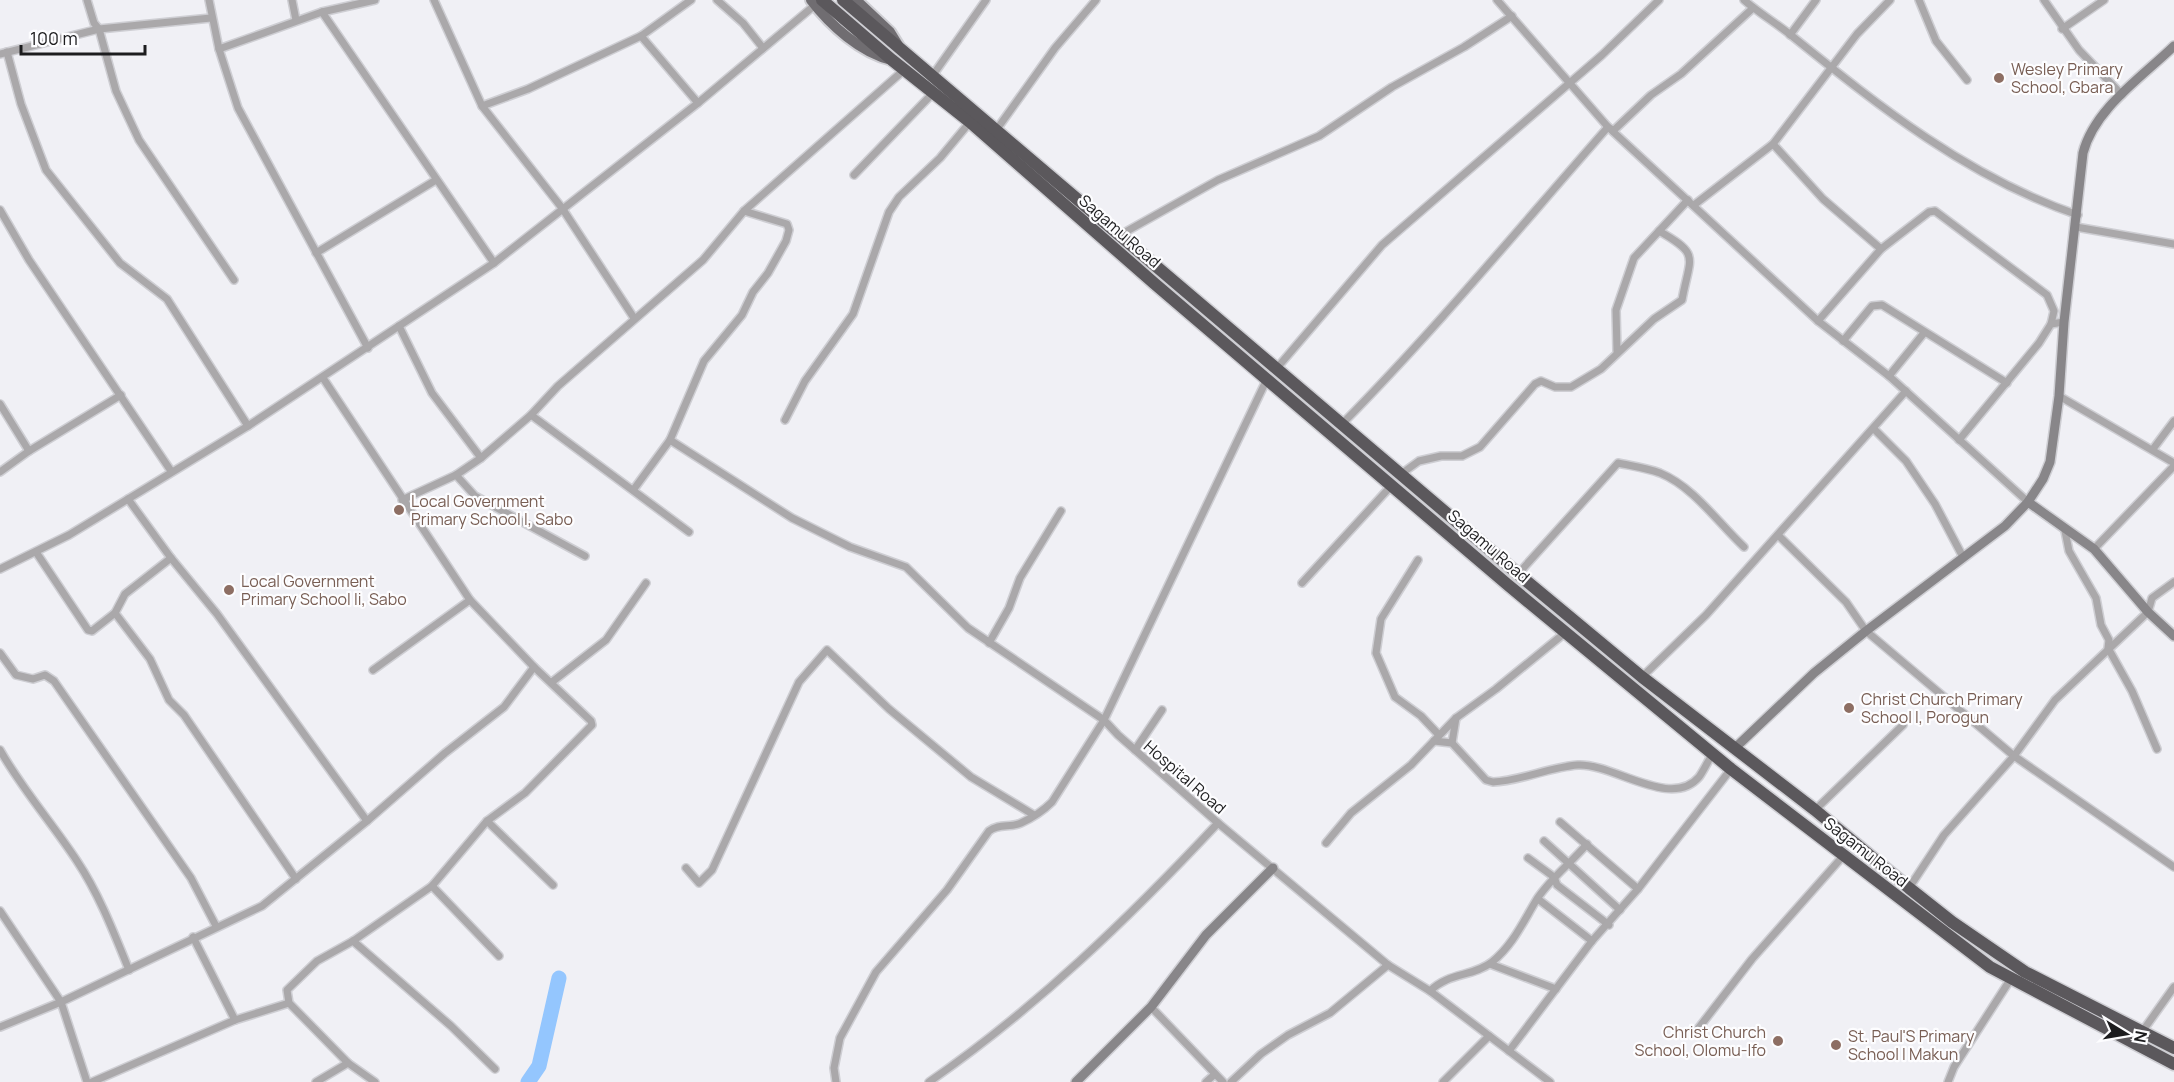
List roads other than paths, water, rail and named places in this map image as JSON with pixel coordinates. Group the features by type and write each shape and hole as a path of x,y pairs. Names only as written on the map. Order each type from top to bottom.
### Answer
{"highway":[{"name":"Sagamu Road","path":"843,0 1518,574 1642,676 1815,810 1952,922 2025,972 2174,1048"},
{"name":"Sagamu Road","path":"816,2 970,122 1110,246 1731,769 1990,967 2174,1064"},
{"path":"1679,726 1688,712"}],"main road":[{"path":"856,0 890,32 899,48"},
{"path":"816,2 846,35 875,57 892,60"}],"street":[{"path":"87,0 94,23 99,29 116,91 139,140 234,280"},
{"path":"209,0 219,49 238,108 368,348"},
{"path":"291,0 296,20"},
{"path":"219,49 296,20 375,0"},
{"path":"434,0 482,106 562,208 634,318"},
{"path":"482,106 528,89 641,36 691,0"},
{"path":"717,0 743,23 763,48"},
{"path":"933,75 986,0"},
{"path":"997,129 1055,48 1096,0"},
{"path":"1497,0 1610,129 1818,321 1889,376 2028,502 2065,531 2094,549 2148,612 2174,636"},
{"path":"1276,368 1382,244 1602,55 1659,0"},
{"path":"1744,0 1886,112 1967,164 2036,201 2078,215"},
{"path":"1790,35 1816,0"},
{"path":"1617,351 1616,310 1634,258 1691,202 1773,144 1857,34 1890,0"},
{"path":"1919,0 1936,41 1967,80"},
{"path":"2044,0 2062,29 2122,95"},
{"path":"2062,29 2104,0"},
{"path":"0,570 128,499 248,426 494,263 698,103 816,2"},
{"path":"1343,423 1388,378 1610,129 1651,94 1681,74 1753,8"},
{"path":"322,12 494,263"},
{"path":"1120,235 1218,180 1319,136 1392,87 1464,47 1512,16"},
{"path":"211,18 99,29 3,53 45,170 120,263 167,299 248,426"},
{"path":"641,36 698,103"},
{"path":"1735,748 1814,673 2005,526 2028,502 2043,479 2050,462 2059,396 2064,322 2078,215 2083,153 2088,135 2122,95 2174,46"},
{"path":"402,500 456,475 482,458 531,415 558,386 702,260 744,211 904,70"},
{"path":"854,175 875,156 933,93"},
{"path":"784,420 805,381 853,314 889,212 899,197 940,158 970,122"},
{"path":"1773,144 1823,199 1881,249"},
{"path":"316,253 436,180"},
{"path":"0,210 29,260 171,471"},
{"path":"634,489 670,440 704,361 742,315 753,292 768,273 786,241 789,230 787,224 744,211"},
{"path":"1818,321 1881,249 1929,212 1935,211 2047,294 2054,311 2051,324 1959,440"},
{"path":"2076,227 2174,244"},
{"path":"1401,474 1419,461 1441,456 1462,456 1480,447 1535,384 1541,381 1555,387 1572,387 1601,369 1617,351 1682,300 1690,256 1685,246 1659,231"},
{"path":"1843,341 1872,306 1877,304 1887,307 1924,333 2007,382"},
{"path":"2051,324 2064,322"},
{"path":"399,326 432,393 482,458"},
{"path":"1889,376 1924,333"},
{"path":"323,378 470,600 534,667 591,721 591,729 525,793 487,821 432,886 353,941 317,961 287,990 289,1003 348,1063 375,1082"},
{"path":"836,1082 834,1068 840,1038 876,972 947,890 989,831 995,827 1019,824 1052,802 1104,720 1267,379"},
{"path":"1642,676 1706,615 1779,536 1906,391"},
{"path":"0,472 29,451 121,395"},
{"path":"2059,396 2153,449 2174,465 2094,549"},
{"path":"0,404 29,451"},
{"path":"531,415 568,445 634,489 689,532"},
{"path":"2153,449 2174,422"},
{"path":"1874,429 1906,461 1935,504 1963,557"},
{"name":"Hospital Road","path":"670,440 792,518 850,547 906,567 969,628 988,643 1104,720 1218,823 1388,965 1430,991 1550,1082"},
{"path":"1518,574 1618,463 1659,473 1676,482 1704,505 1744,547"},
{"path":"456,475 475,496 585,556"},
{"path":"1302,583 1392,485"},
{"path":"128,499 171,558 217,614 367,821"},
{"path":"988,643 1009,608 1020,578 1061,511"},
{"path":"2065,531 2069,551 2096,597 2101,625 2109,640 2108,648 2132,691 2157,749"},
{"path":"1779,536 1846,602 1866,631 2014,756 2174,867"},
{"path":"36,552 88,630 95,630 115,613 125,594 171,558"},
{"path":"1418,560 1381,620 1376,653 1395,697 1420,716 1438,734"},
{"path":"1909,888 1944,835 2014,756 2055,700 2148,612 2152,598 2174,582"},
{"path":"552,682 606,640 646,583"},
{"path":"373,670 470,600"},
{"path":"115,613 150,659 169,700 184,715 296,879"},
{"path":"1326,843 1351,813 1412,765 1438,734 1456,718 1566,632"},
{"path":"686,868 699,883 712,870 799,682 827,650 889,709 971,777 1035,815"},
{"path":"0,653 3,664 16,675 33,680 45,675 54,681 191,878 216,926"},
{"path":"0,1027 61,1002 262,906 367,821 445,753 504,707 534,667"},
{"path":"1135,750 1162,710"},
{"path":"1452,743 1456,718"},
{"path":"1815,810 1903,724"},
{"path":"1434,741 1452,743 1486,780 1492,782 1577,765 1598,766 1650,785 1673,790 1688,785 1698,777 1713,753"},
{"path":"0,750 78,862 102,906 129,970"},
{"path":"1509,1051 1592,941 1609,925 1731,769"},
{"path":"487,821 553,885"},
{"path":"1560,822 1638,889"},
{"path":"929,1082 1031,1005 1118,926 1218,823"},
{"path":"1544,841 1571,863 1620,910"},
{"path":"1430,991 1440,980 1490,964 1521,931 1538,899 1554,877 1571,863 1587,844"},
{"path":"1694,1034 1752,959 1844,855"},
{"path":"1528,858 1554,877 1557,885 1609,925"},
{"path":"1076,1082 1151,1007 1206,935 1273,868"},
{"path":"432,886 499,956"},
{"path":"1538,899 1592,941"},
{"path":"0,911 61,1002 87,1082"},
{"path":"194,937 235,1020"},
{"path":"353,941 451,1026 495,1069"},
{"path":"1490,964 1556,989"},
{"path":"1232,1082 1261,1054 1288,1035 1330,1013 1388,965"},
{"path":"1948,1082 1954,1067 2012,977"},
{"path":"2142,1032 2173,988"},
{"path":"92,1082 235,1020 289,1003"},
{"path":"1151,1007 1223,1082"},
{"path":"1443,1082 1489,1036"},
{"path":"316,1082 348,1063"},
{"path":"1206,1082 1215,1074"}],"waterway":[{"path":"528,1082 539,1066 559,978"}],"place":[{"name":"Wesley Primary School, Gbara","path":"1999,78"},
{"name":"Local Government Primary School I, Sabo","path":"399,510"},
{"name":"Local Government Primary School Ii, Sabo","path":"229,590"},
{"name":"Christ Church Primary School I, Porogun","path":"1849,708"},
{"name":"Christ Church School, Olomu-Ifo","path":"1778,1041"},
{"name":"St. Paul'S Primary School I Makun","path":"1836,1045"}]}
